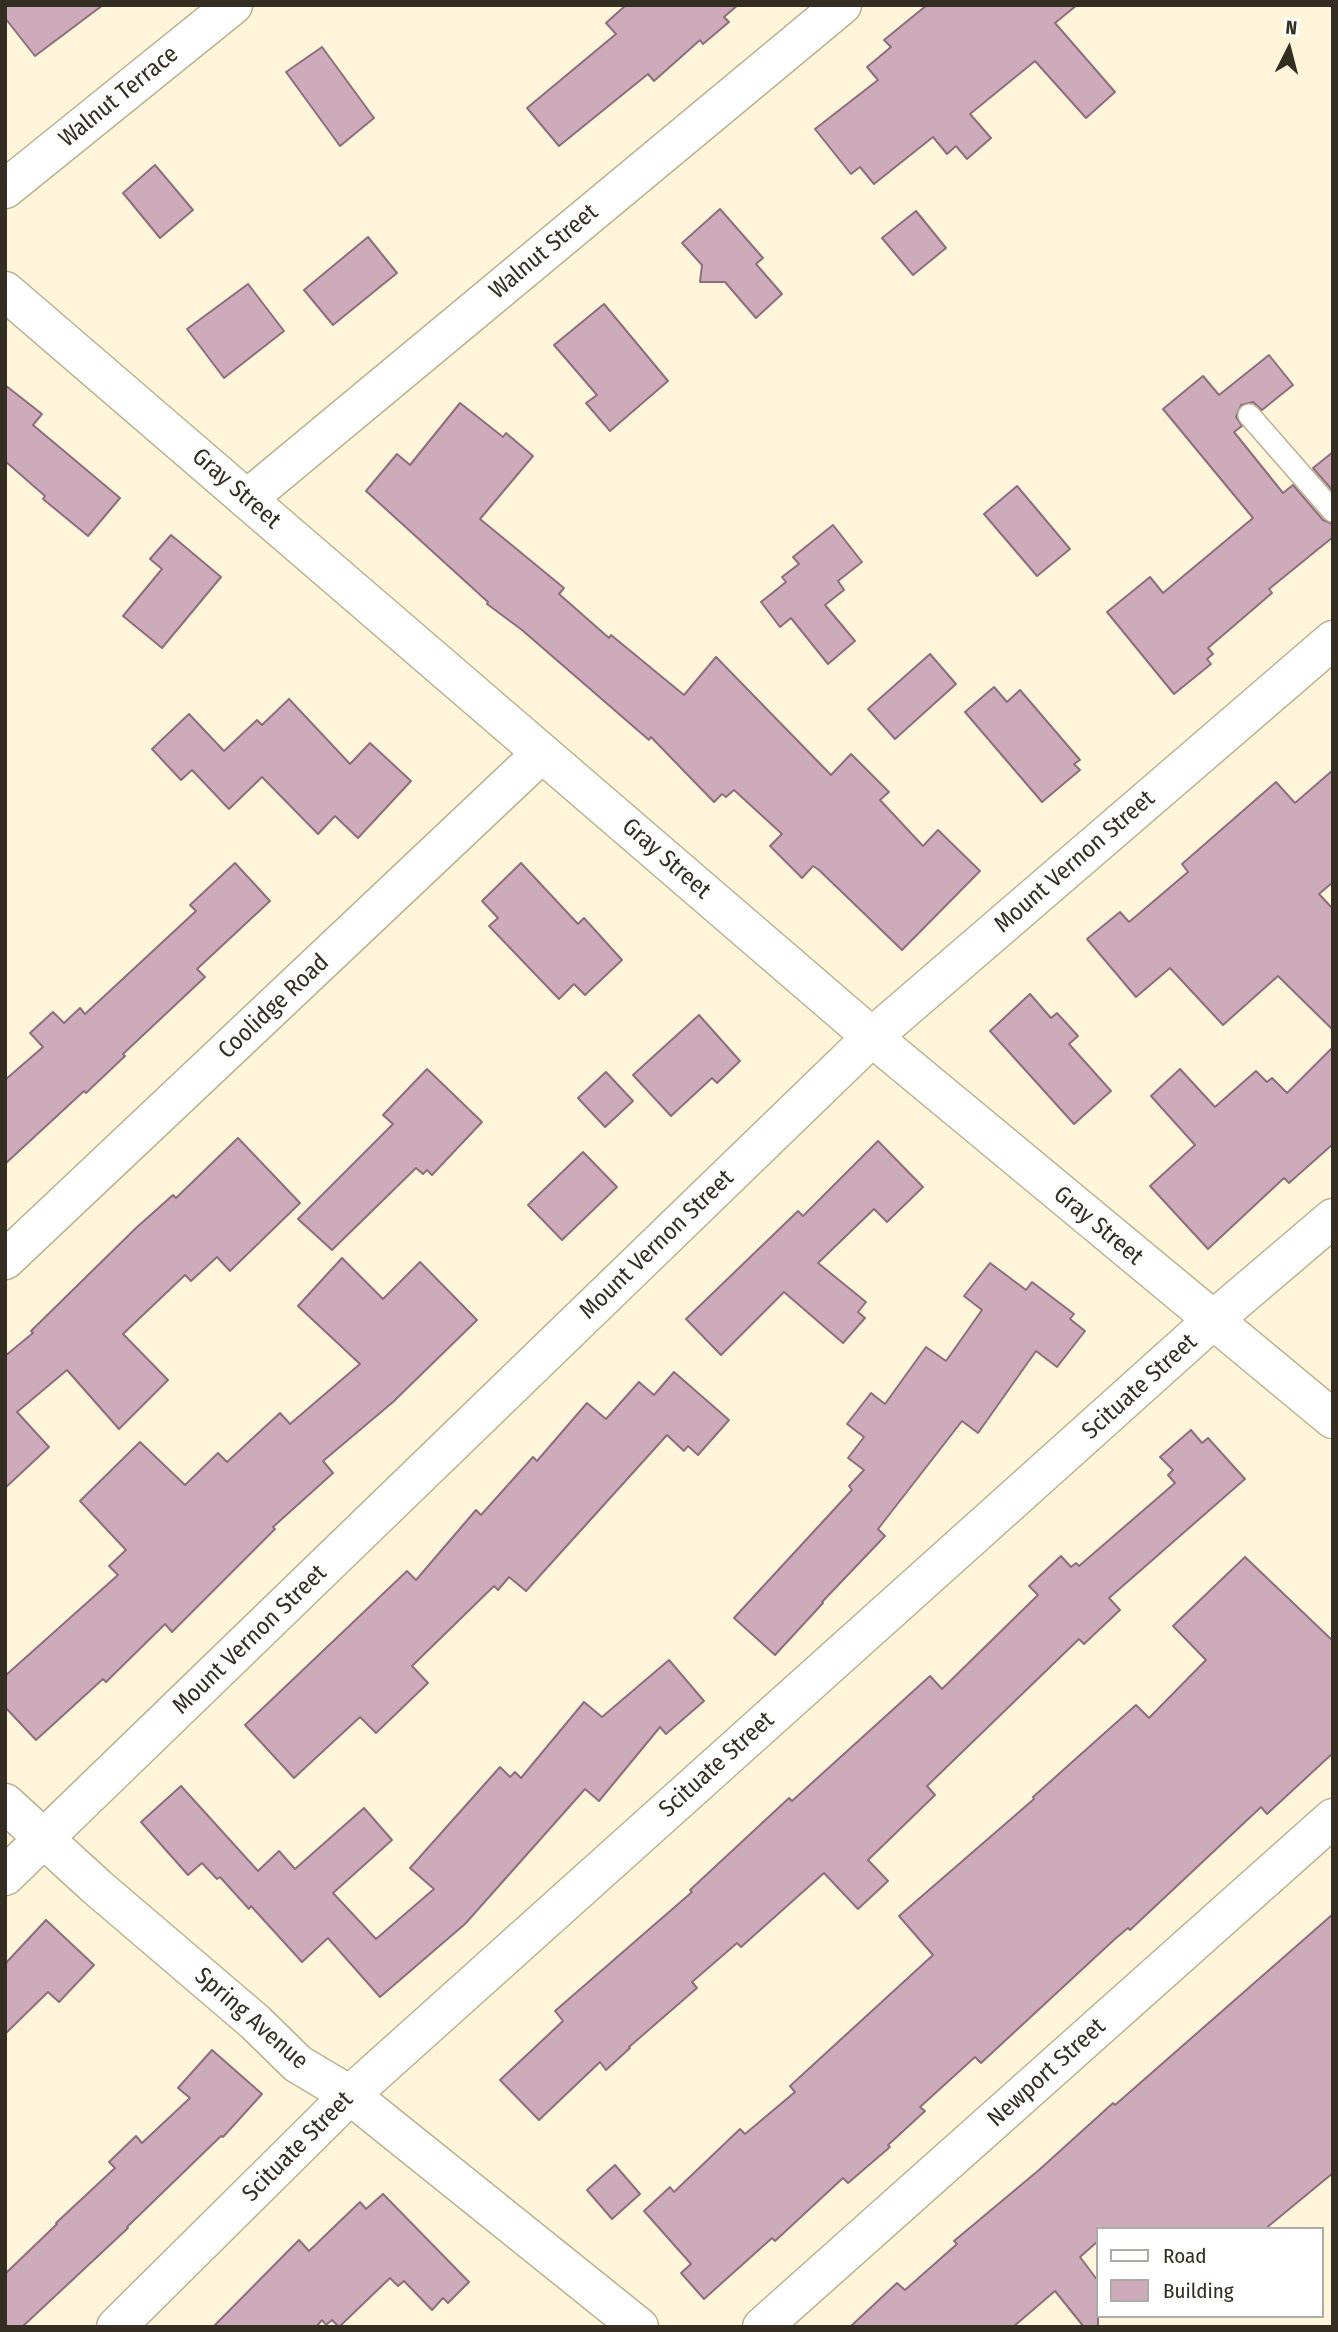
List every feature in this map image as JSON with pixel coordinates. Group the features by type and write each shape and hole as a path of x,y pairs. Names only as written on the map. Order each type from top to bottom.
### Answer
{"street":[{"name":"Walnut Terrace","path":"5,190 233,5"},
{"name":"Walnut Street","path":"247,499 827,10"},
{"name":"Gray Street","path":"5,291 872,1037 1333,1419"},
{"name":"Mount Vernon Street","path":"5,1876 872,1037 1333,640"},
{"name":"Coolidge Road","path":"5,1260 542,753"},
{"name":"Scituate Street","path":"116,2327 350,2095 1212,1321 1333,1218"},
{"name":"Spring Avenue","path":"5,1804 255,2022 299,2064 350,2095 639,2327"},
{"name":"Newport Street","path":"762,2327 1333,1818"}],"lane":[{"path":"1249,415 1333,511"}],"building":[{"path":"5,5 103,5 35,56 5,18"},
{"path":"626,5 738,5 724,17 729,22 703,44 700,40 654,81 648,74 559,146 527,108 616,34 606,23"},
{"path":"927,5 1077,5 1055,23 1115,92 1086,118 1035,61 970,114 991,138 967,159 956,146 947,154 933,137 874,184 860,167 851,174 815,129 878,80 867,67 891,47 884,40"},
{"path":"322,47 374,118 340,146 286,72"},
{"path":"155,165 193,210 160,238 123,193"},
{"path":"720,209 763,258 756,264 782,294 756,318 725,282 700,282 702,265 682,243"},
{"path":"916,211 946,248 913,275 882,238"},
{"path":"368,237 397,273 333,325 304,290"},
{"path":"248,284 284,331 224,378 187,329"},
{"path":"604,304 668,381 610,431 586,403 597,395 554,345"},
{"path":"1269,355 1293,385 1262,410 1253,402 1241,405 1236,417 1242,426 1234,432 1283,493 1293,485 1323,520 1333,524 1333,537 1269,589 1272,593 1208,648 1213,654 1207,659 1211,664 1174,694 1107,612 1150,577 1163,593 1253,518 1163,409 1203,376 1219,395"},
{"path":"5,385 42,414 33,425 120,498 88,536 43,499 45,496 5,461"},
{"path":"460,403 503,437 506,433 533,456 480,519 564,588 559,594 609,638 611,635 684,695 716,657 831,775 851,754 889,792 880,800 923,846 938,830 980,871 902,950 819,870 813,866 802,878 770,846 782,834 734,790 726,797 722,794 714,802 651,737 649,740 522,630 487,604 488,602 366,491 397,454 410,465"},
{"path":"1333,452 1333,491 1313,468"},
{"path":"1017,486 1070,549 1037,576 984,514"},
{"path":"833,525 862,562 838,581 844,590 825,605 855,641 828,664 791,618 780,627 761,602 786,582 782,577 799,564 793,557"},
{"path":"171,535 221,577 162,648 123,616 162,569 150,559"},
{"path":"930,654 956,684 895,739 868,709"},
{"path":"994,687 1007,702 1020,690 1080,760 1074,764 1080,770 1042,802 965,712"},
{"path":"289,699 350,764 370,743 411,781 358,838 335,816 318,834 262,777 229,809 192,770 181,780 152,749 189,714 224,751 257,720 262,725"},
{"path":"1333,770 1333,882 1319,894 1333,909 1333,1030 1278,976 1223,1025 1170,968 1136,997 1087,939 1120,912 1129,922 1188,872 1182,864 1276,782 1295,803"},
{"path":"235,863 270,901 197,969 205,977 123,1054 125,1056 86,1093 84,1091 5,1164 5,1080 43,1047 30,1033 53,1012 64,1023 80,1008 85,1014 196,911 190,905"},
{"path":"521,863 578,924 584,918 622,960 585,995 574,984 559,999 489,926 498,918 482,901"},
{"path":"1030,994 1051,1018 1057,1013 1078,1036 1069,1044 1111,1091 1074,1124 990,1031"},
{"path":"699,1015 740,1061 717,1083 712,1078 671,1116 633,1075"},
{"path":"1333,1047 1333,1144 1289,1183 1284,1178 1208,1249 1150,1186 1195,1145 1151,1096 1180,1069 1215,1107 1256,1071 1267,1082 1272,1078 1287,1093"},
{"path":"427,1069 482,1122 432,1175 427,1170 423,1174 416,1168 332,1250 298,1219 393,1124 383,1115"},
{"path":"606,1072 633,1101 605,1127 578,1098"},
{"path":"238,1138 300,1203 230,1271 217,1257 191,1281 185,1275 123,1334 168,1380 119,1429 67,1370 17,1412 49,1447 5,1488 5,1356 33,1333 31,1331 136,1228 173,1195 176,1198"},
{"path":"878,1141 923,1187 887,1222 874,1209 818,1263 866,1302 858,1312 865,1318 843,1343 784,1292 721,1355 686,1319 798,1211 803,1216"},
{"path":"583,1152 617,1187 562,1240 528,1205"},
{"path":"342,1258 383,1299 420,1262 477,1320 393,1402 323,1461 333,1473 273,1527 275,1529 172,1632 165,1624 106,1682 103,1679 36,1740 5,1707 5,1676 118,1575 109,1566 126,1550 80,1501 140,1442 185,1485 218,1453 227,1462 280,1413 290,1424 360,1364 298,1306"},
{"path":"990,1263 1026,1290 1032,1282 1074,1314 1070,1319 1085,1331 1057,1367 1036,1351 978,1433 962,1421 878,1529 885,1536 775,1655 734,1618 852,1490 849,1486 864,1470 848,1458 864,1437 847,1424 871,1393 885,1404 926,1347 946,1361 982,1310 964,1296"},
{"path":"674,1372 729,1420 698,1455 688,1446 684,1451 667,1435 526,1591 509,1577 498,1590 494,1586 412,1666 428,1683 376,1733 360,1717 294,1778 245,1725 407,1571 416,1580 476,1510 481,1515 533,1457 537,1461 587,1403 606,1419 639,1382 654,1395"},
{"path":"1191,1430 1202,1443 1208,1438 1245,1479 1109,1598 1120,1610 1084,1644 1079,1639 927,1786 935,1795 868,1860 888,1881 858,1909 824,1873 741,1947 737,1943 692,1982 697,1988 606,2070 600,2062 539,2120 500,2080 563,2021 555,2011 692,1892 690,1890 789,1798 792,1801 930,1676 942,1689 1038,1595 1029,1586 1061,1556 1071,1567 1076,1563 1079,1566 1175,1483 1168,1475 1173,1470 1160,1457"},
{"path":"1245,1557 1333,1641 1333,1753 1267,1814 1261,1807 1130,1930 1128,1928 1116,1938 981,2063 975,2057 920,2107 925,2111 888,2145 890,2147 848,2183 843,2178 775,2241 772,2238 704,2299 681,2273 691,2264 644,2211 670,2187 674,2192 740,2129 745,2134 795,2092 790,2086 933,1955 899,1916 1034,1799 1033,1797 1136,1705 1149,1718 1206,1660 1173,1626"},
{"path":"669,1660 704,1701 666,1734 660,1727 599,1801 585,1789 465,1924 380,1997 328,1938 302,1962 251,1906 249,1909 220,1877 217,1879 202,1863 188,1875 141,1822 181,1786 258,1871 279,1851 295,1869 364,1808 392,1840 333,1893 376,1939 434,1889 410,1868 500,1767 510,1777 515,1772 521,1778 584,1702 602,1717"},
{"path":"1333,1914 1333,2173 1267,2227 1096,2227 1096,2243 1080,2257 1096,2278 1098,2327 1084,2327 1055,2291 1013,2327 850,2327 897,2283 905,2290 957,2244 954,2241 1113,2103 1115,2105"},
{"path":"46,1920 94,1965 59,2002 48,1992 5,2034 5,1964"},
{"path":"212,2050 262,2094 223,2137 221,2136 22,2327 5,2327 5,2274 115,2168 109,2162 136,2136 142,2143 190,2098 178,2088"},
{"path":"615,2165 640,2194 612,2219 587,2190"},
{"path":"383,2194 469,2282 448,2303 443,2298 432,2310 404,2281 398,2286 390,2278 339,2327 332,2320 326,2325 322,2320 316,2327 213,2327 299,2240 309,2251 360,2202 366,2209"}]}
